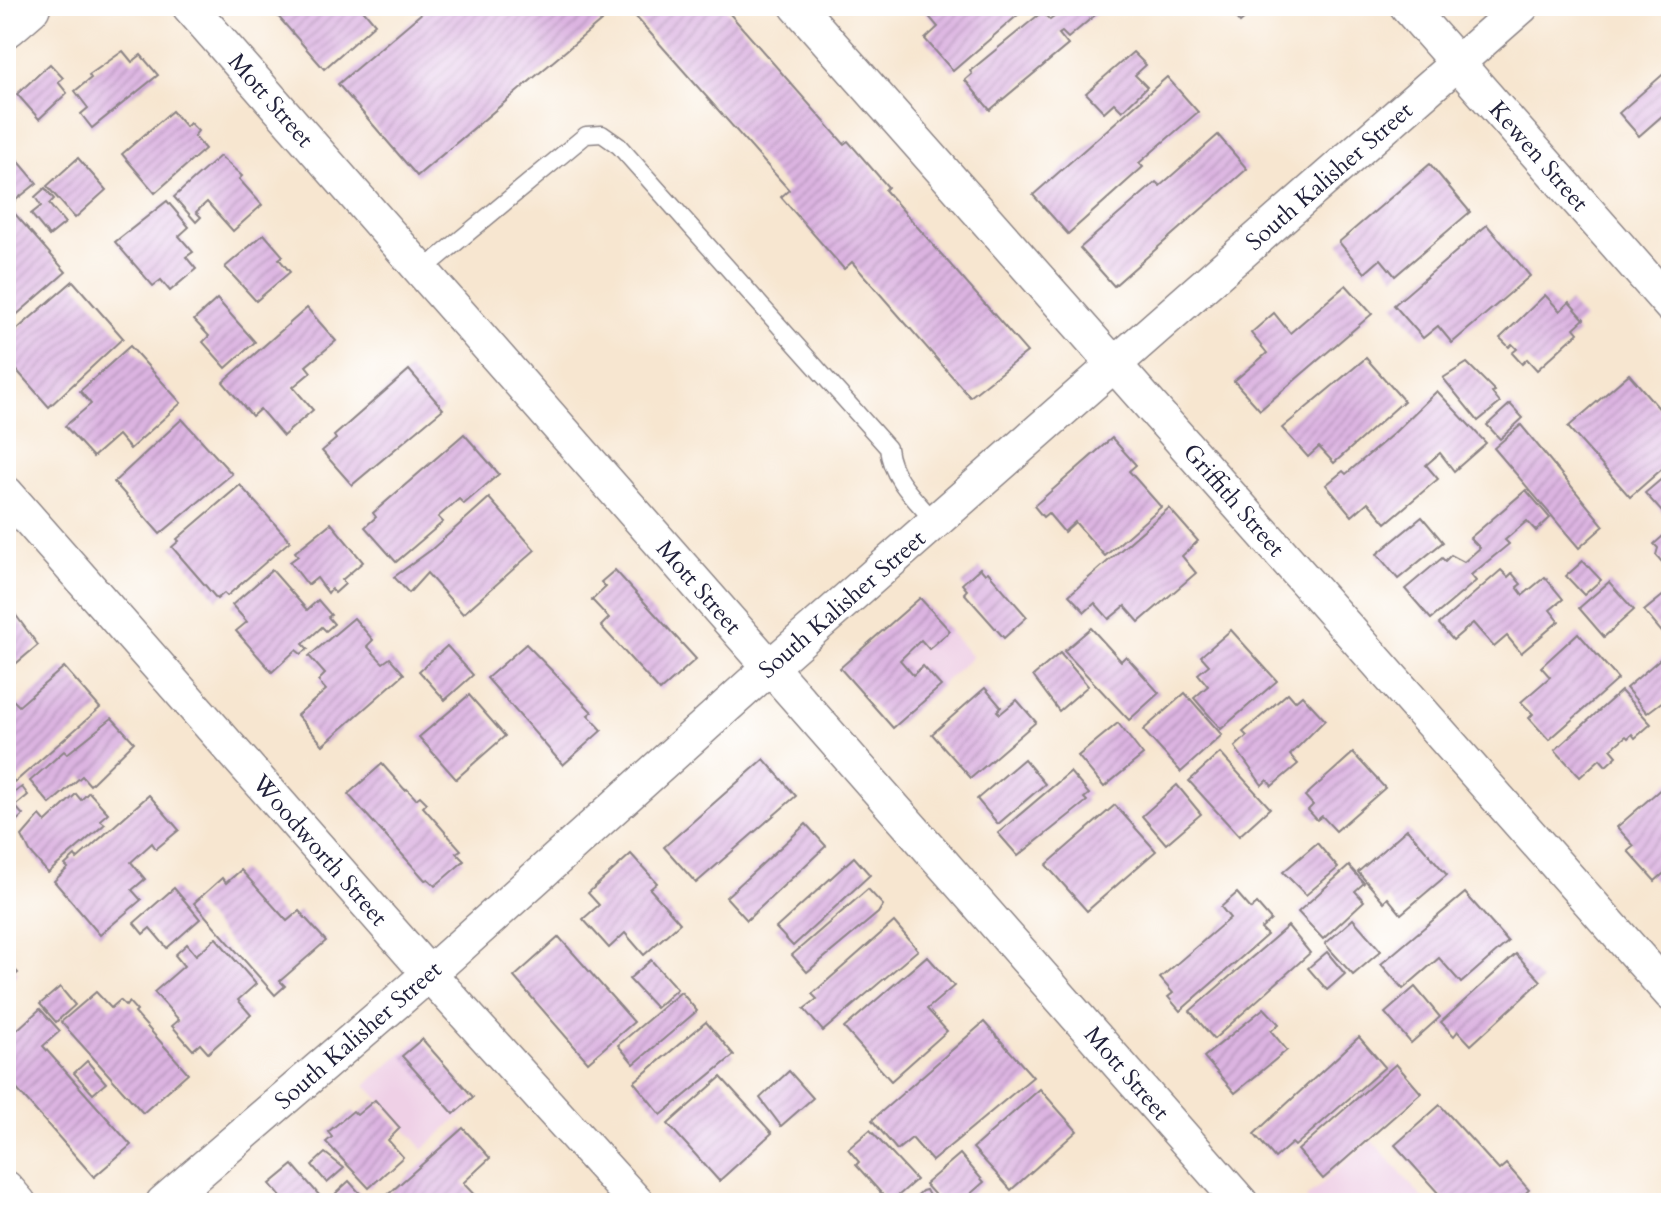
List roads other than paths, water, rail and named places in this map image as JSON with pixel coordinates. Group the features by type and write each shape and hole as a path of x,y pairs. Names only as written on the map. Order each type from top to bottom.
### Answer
{"main road":[{"path":"6,25 28,6"}],"street":[{"name":"Mott Street","path":"189,6 1241,1203"},
{"name":"Griffith Street","path":"797,6 1671,994"},
{"name":"Kewen Street","path":"1407,6 1671,306"},
{"name":"South Kalisher Street","path":"163,1203 429,974 770,667 1522,6"},
{"name":"Woodworth Street","path":"6,493 429,974 637,1203"},
{"path":"6,1188 19,1203"}],"lane":[{"path":"422,271 586,135 602,134 619,146 888,448 890,464 898,479 935,522"}]}
